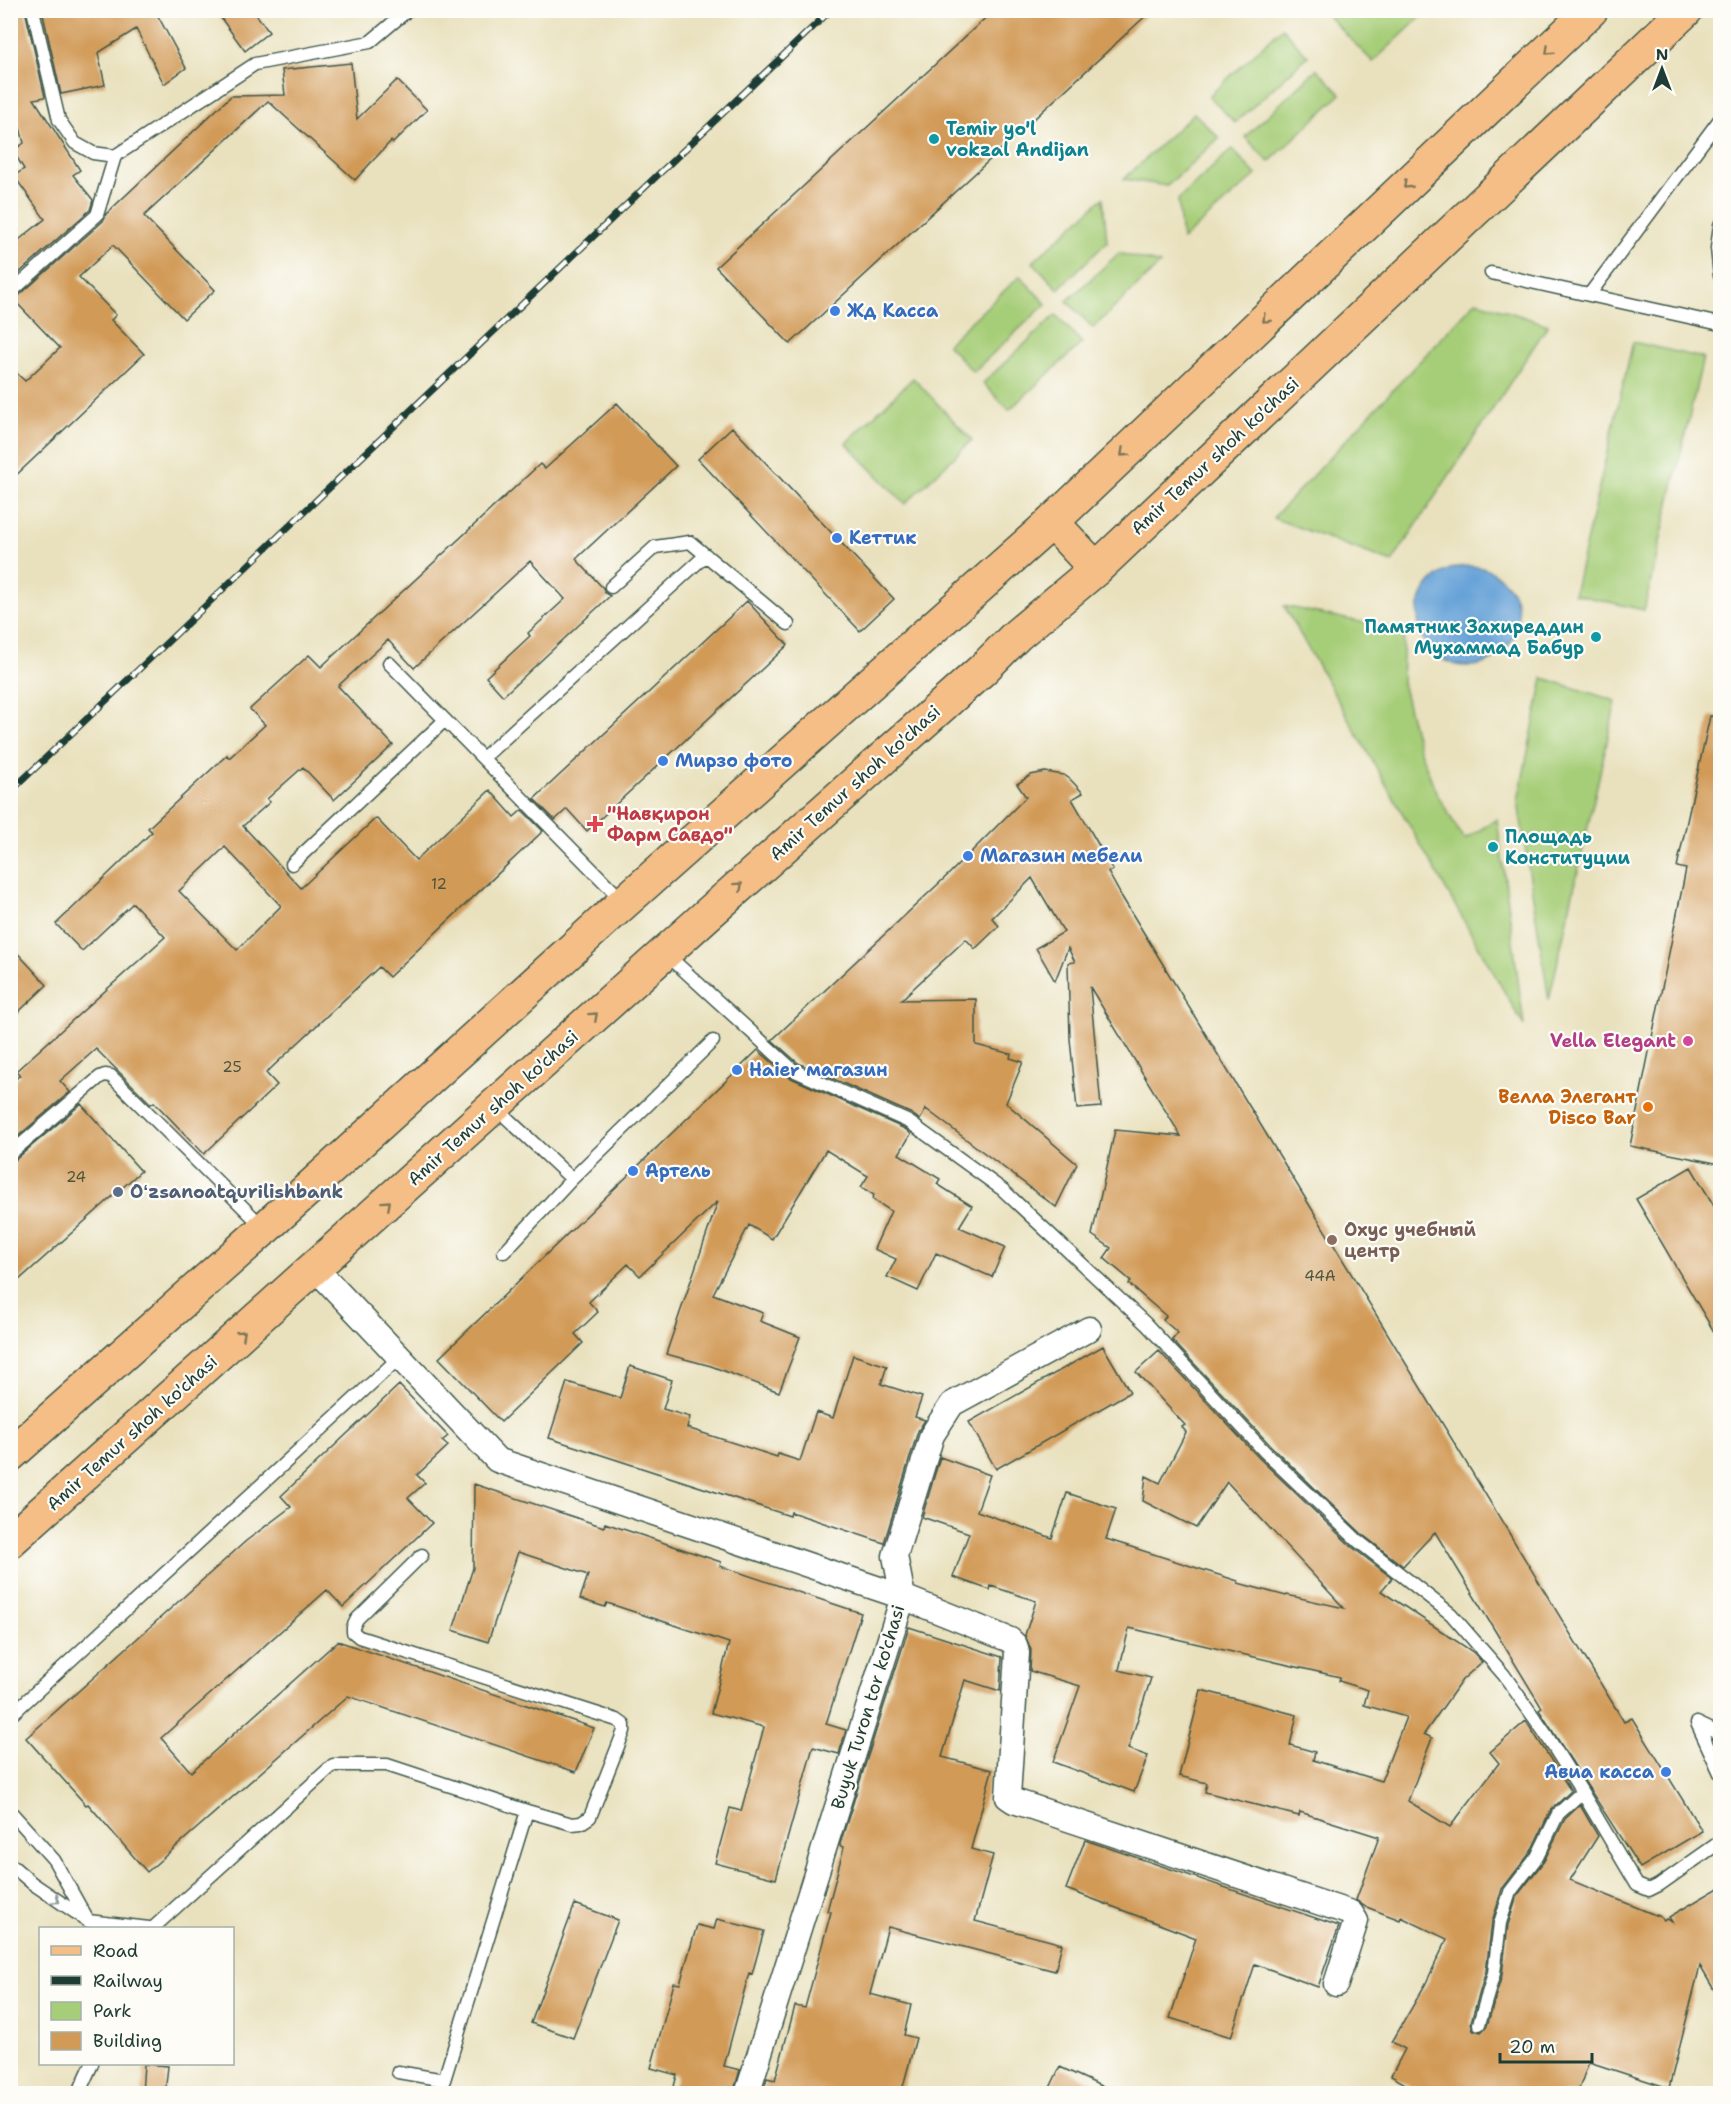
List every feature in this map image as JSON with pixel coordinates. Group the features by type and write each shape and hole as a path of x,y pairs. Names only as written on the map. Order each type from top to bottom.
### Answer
{"main road":[{"path":"10,1455 264,1229 624,902 1052,522 1591,10"},
{"name":"Amir Temur shoh ko'chasi","path":"10,1541 982,670 1017,635 1096,569 1686,10"},
{"path":"1052,522 1096,569"}],"street":[{"path":"316,1269 497,1460 903,1597 1010,1640 1015,1645 1017,1653 1008,1797 1014,1801 1351,1913 1356,1921 1336,1984"},
{"name":"Buyuk Turon tor ko'chasi","path":"747,2094 903,1597 895,1556 932,1435 952,1404 1089,1329"}],"lane":[{"path":"33,10 59,120 75,143 93,153 115,156"},
{"path":"10,293 97,215 115,156 255,64 370,42 408,10"},
{"path":"1589,295 1720,119"},
{"path":"1720,225 1717,248 1720,276"},
{"path":"1491,273 1720,324"},
{"path":"611,587 655,547 690,542 788,624"},
{"path":"483,758 706,555"},
{"path":"389,663 624,902"},
{"path":"292,864 445,720"},
{"path":"664,953 793,1070 909,1122 1011,1198 1146,1324 1265,1452 1358,1541 1451,1614 1504,1676 1545,1733 1637,1885 1649,1890 1659,1885 1720,1842"},
{"path":"504,1252 573,1179 713,1041"},
{"path":"10,1154 100,1077 111,1076 264,1229"},
{"path":"494,1107 573,1179"},
{"path":"10,1716 400,1357"},
{"path":"153,1927 333,1765 387,1765 573,1824 590,1817 624,1731 624,1725 617,1720 359,1637 353,1632 357,1619 422,1555"},
{"path":"1720,1734 1697,1723 1720,1773"},
{"path":"1479,2024 1494,1973 1500,1923 1510,1892 1537,1857 1558,1814 1582,1792"},
{"path":"10,1811 54,1860 88,1921"},
{"path":"398,2072 444,2080 527,1811"},
{"path":"10,1864 32,1883 88,1921 135,1927"},
{"path":"78,2094 92,2065"}],"green space":[{"path":"1323,11 1427,11 1373,62"},
{"path":"1282,28 1308,56 1235,123 1209,96"},
{"path":"1317,69 1341,94 1269,162 1245,137"},
{"path":"1194,113 1219,138 1167,186 1124,179"},
{"path":"1232,149 1256,175 1182,240 1178,200"},
{"path":"1103,198 1107,242 1058,289 1033,262"},
{"path":"1119,253 1160,264 1093,328 1067,301"},
{"path":"1020,276 1046,304 973,372 947,344"},
{"path":"1476,301 1548,325 1392,562 1273,518"},
{"path":"1056,315 1082,343 1009,410 983,383"},
{"path":"1633,342 1703,358 1644,610 1574,594"},
{"path":"913,378 972,440 905,504 846,443"},
{"path":"1284,606 1404,631 1402,683 1419,749 1437,794 1464,840 1497,819 1524,1026"},
{"path":"1543,678 1616,701 1549,1000 1518,801"}],"water":[{"path":"1468,566 1496,574 1510,588 1518,616 1510,644 1496,658 1468,666 1440,658 1426,644 1418,616 1426,588 1440,574"}],"building":[{"path":"10,10 25,10 45,97 34,99 80,170 73,175 93,200 90,210 10,281 10,247 45,219 14,176 24,169 13,151 24,143 10,89"},
{"path":"42,10 166,10 158,16 186,68 164,84 136,29 98,53 105,85 61,94"},
{"path":"215,10 253,10 269,32 245,51"},
{"name":"Temir yo'l vokzal Andijan","path":"994,10 1152,10 790,344 716,267"},
{"path":"351,63 357,119 397,80 427,110 393,143 391,141 355,180 268,101 144,216 215,290 184,319 113,245 79,277 116,315 111,320 144,354 10,481 10,367 25,381 60,348 14,300 103,221 106,214 231,96 285,95 282,70"},
{"path":"617,403 676,466 576,559 610,596 503,696 486,677 530,636 528,633 565,599 530,561 414,668 388,640 338,686 393,745 334,800 303,767 267,799 270,802 243,826 301,888 376,818 416,860 490,790 514,817 522,810 543,831 389,977 379,967 266,1073 277,1085 204,1154 154,1102 151,1104 96,1049 60,1081 70,1092 10,1143 10,1084 20,1075 16,1071 165,937 133,903 82,951 56,924 152,832 148,828 227,755 229,758 265,725 250,709 309,655 321,667 540,464 545,469","holes":["225,847 281,906 237,950 179,891"]},
{"path":"732,427 894,599 860,631 698,459"},
{"path":"747,601 788,645 587,831 567,809 555,820 534,799"},
{"path":"1710,716 1720,717 1720,1164 1630,1146 1686,869 1677,867"},
{"path":"1045,772 1064,775 1083,793 1072,799 1113,870 1108,872 1122,897 1624,1722 1632,1718 1702,1831 1640,1868 1539,1710 1542,1708 1435,1532 1403,1566 1363,1535 1271,1446 1172,1340 1178,1333 1163,1320 1166,1316 1129,1284 1131,1281 1104,1258 1111,1248 1092,1235 1115,1130 1181,1136 1090,987 1101,1107 1077,1109 1070,1039 1068,963 1075,962 1068,948 1055,981 1036,948 1064,932 1032,878 992,918 999,926 975,949 966,939 901,1000 976,999 976,1045 1011,1054 1010,1058 1023,1062 1006,1103 1077,1164 1056,1207 926,1109 920,1120 912,1114 798,1063 772,1040 950,873 1026,797 1017,784 1031,775"},
{"path":"10,945 47,985 10,1020"},
{"path":"758,1050 789,1077 905,1129 911,1134 899,1154 940,1179 937,1184 972,1206 959,1227 1005,1247 992,1277 936,1253 918,1291 887,1277 896,1259 874,1249 891,1211 872,1199 874,1195 861,1187 868,1176 826,1150 772,1239 749,1225 713,1294 763,1313 760,1321 800,1337 779,1392 711,1366 666,1354 718,1201 640,1276 628,1264 589,1302 598,1312 575,1334 583,1343 501,1422 439,1358"},
{"path":"81,1104 141,1171 10,1288 10,1162"},
{"path":"1691,1167 1720,1216 1720,1342 1636,1199"},
{"path":"1103,1346 1130,1392 996,1469 969,1422"},
{"path":"1159,1351 1259,1458 1352,1547 1392,1578 1381,1591 1473,1652 1482,1662 1462,1680 1424,1734 1432,1738 1408,1801 1450,1827 1499,1763 1490,1752 1526,1721 1571,1791 1551,1810 1530,1853 1502,1889 1492,1922 1486,1971 1471,2022 1473,2030 1481,2032 1487,2026 1502,1975 1508,1925 1517,1896 1544,1861 1565,1819 1580,1805 1598,1836 1570,1880 1660,1917 1664,1921 1666,1919 1672,1922 1669,1917 1720,1887 1720,2000 1700,1966 1669,2088 1589,2062 1577,2094 1423,2094 1391,2076 1405,2049 1392,2042 1425,1985 1447,1939 1401,1917 1400,1920 1364,1906 1356,1900 1379,1837 1300,1812 1299,1816 1205,1792 1207,1783 1179,1776 1201,1690 1297,1715 1290,1745 1315,1752 1313,1760 1381,1781 1406,1717 1364,1705 1368,1690 1339,1681 1340,1677 1129,1628 1119,1670 1151,1678 1128,1749 1148,1756 1134,1792 1053,1762 1080,1686 1030,1671 1031,1650 1025,1635 1036,1601 991,1586 990,1590 953,1577 969,1533 922,1517 940,1457 990,1475 977,1511 1052,1538 1067,1493 1116,1509 1106,1539 1238,1581 1238,1583 1344,1608 1227,1482 1196,1528 1143,1501 1146,1476 1160,1483 1186,1432 1182,1427 1185,1425 1136,1372"},
{"path":"853,1355 887,1366 881,1384 922,1397 915,1417 925,1420 918,1431 884,1543 791,1512 790,1516 549,1438 567,1382 620,1398 630,1366 672,1380 663,1409 690,1417 687,1428 777,1457 778,1454 800,1461 816,1412 833,1418"},
{"path":"399,1385 448,1436 442,1441 448,1446 417,1475 425,1483 408,1498 432,1523 343,1607 327,1590 161,1738 191,1772 338,1641 594,1728 576,1772 348,1696 147,1872 26,1738 246,1541 291,1507 281,1496"},
{"path":"474,1484 604,1527 605,1523 721,1562 720,1566 861,1613 826,1724 846,1730 839,1754 813,1747 776,1879 715,1863 730,1808 741,1811 764,1727 711,1713 729,1643 607,1603 605,1607 580,1599 588,1575 518,1552 488,1642 453,1630 473,1568"},
{"path":"909,1627 1002,1657 1000,1691 965,1680 942,1757 992,1770 971,1849 993,1855 975,1921 1062,1944 1055,1971 888,1927 870,1994 911,2005 904,2035 916,2038 901,2094 762,2094 767,2078 775,2080 795,2006 805,2008 831,1912 827,1911 844,1847 840,1844"},
{"path":"1085,1840 1339,1926 1318,1987 1255,1964 1231,2037 1170,2018 1196,1938 1066,1889"},
{"path":"575,1904 618,1920 573,2038 531,2023"},
{"path":"717,1919 764,1931 752,1974 749,1973 724,2066 740,2070 733,2094 672,2094 677,2075 651,2068 674,1983 680,1984 697,1925 714,1929"},
{"path":"144,2065 168,2066 165,2094 142,2094"},
{"path":"1060,2067 1118,2094 1047,2094"}],"railway":[{"path":"10,792 831,10"}],"place":[{"name":"Temir yo'l vokzal Andijan","path":"934,139"},
{"name":"Жд Касса","path":"835,311"},
{"name":"Кеттик","path":"837,538"},
{"name":"Памятник Захиреддин Мухаммад Бабур","path":"1596,637"},
{"name":"Мирзо фото","path":"663,761"},
{"name":"\"Навқирон Фарм Савдо\"","path":"595,824"},
{"name":"Площадь Конституции","path":"1493,847"},
{"name":"Магазин мебели","path":"968,856"},
{"name":"Vella Elegant","path":"1688,1041"},
{"name":"Haier магазин","path":"737,1070"},
{"name":"Велла Элегант Disco Bar","path":"1648,1107"},
{"name":"Артель","path":"633,1171"},
{"name":"Oʻzsanoatqurilishbank","path":"118,1192"},
{"name":"Охус учебный центр","path":"1332,1240"},
{"name":"Авиа касса","path":"1666,1772"}]}
